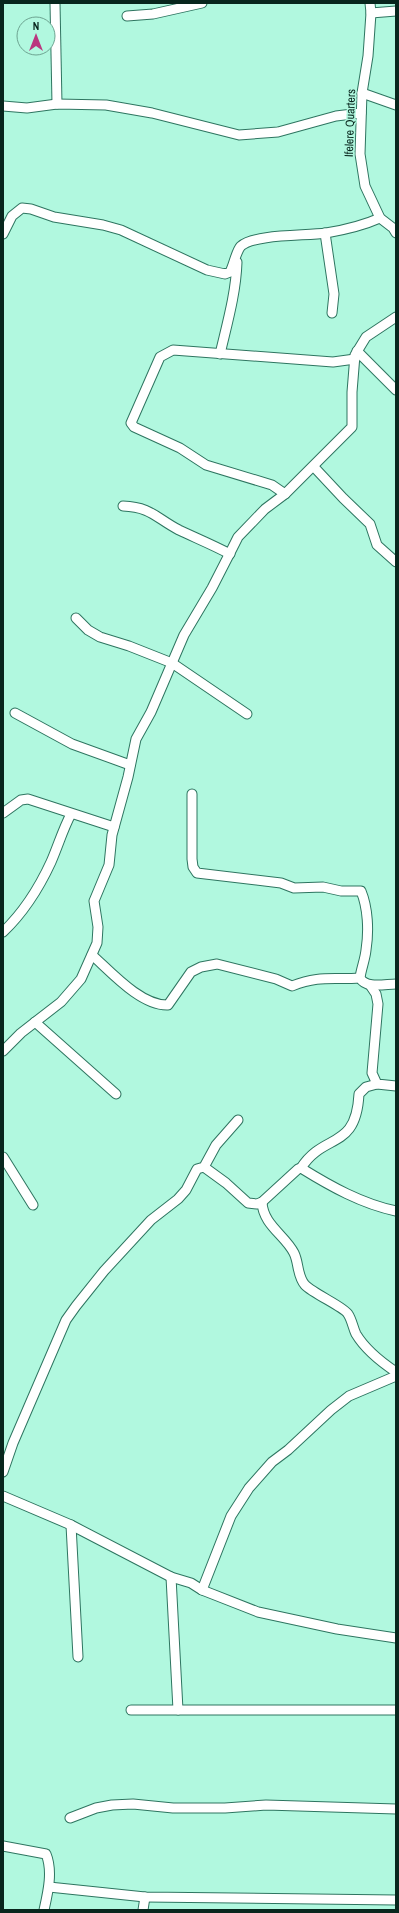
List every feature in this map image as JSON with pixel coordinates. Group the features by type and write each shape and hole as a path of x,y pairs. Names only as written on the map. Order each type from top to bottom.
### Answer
{"street":[{"path":"55,3 57,104"},
{"path":"127,16 153,14 202,3"},
{"name":"Ifelere Quarters","path":"370,3 371,14 368,56 362,93 361,113 360,154 362,172 365,186 380,218 393,228 396,233"},
{"path":"371,14 396,11"},
{"path":"362,93 396,105"},
{"path":"3,106 27,108 57,104 106,105 131,108 239,135 278,132 336,116 361,113"},
{"path":"3,234 12,216 22,208 31,209 54,217 103,225 121,230 217,273 225,274 230,272 239,248 249,241 292,235 325,233 366,224 380,218"},
{"path":"325,233 334,294 332,313"},
{"path":"220,354 232,305 237,255"},
{"path":"3,1051 21,1033 61,1002 81,978 92,955 98,936 94,901 109,866 114,828 136,739 151,712 184,635 238,537 266,509 285,494 352,427 352,392 356,355 366,337 396,317"},
{"path":"285,494 272,485 206,465 180,448 134,427 131,423 160,357 173,350 332,362 356,355"},
{"path":"356,355 396,390"},
{"path":"314,466 343,498 370,524 376,545 396,562"},
{"path":"123,506 138,507 147,510 179,530 230,554"},
{"path":"76,618 88,630 100,637 129,646 172,663 248,714"},
{"path":"15,713 72,744 130,765"},
{"path":"192,794 192,859 193,867 197,873 281,883 294,888 323,887 341,891 361,891 366,908 367,948 360,978"},
{"path":"3,813 21,800 28,799 114,828"},
{"path":"3,932 15,921 36,890 51,861 62,831 71,814"},
{"path":"92,955 131,990 162,1005 168,1005 192,972 201,967 217,964 276,979 292,986 307,980 321,978 360,978 361,981 370,985 396,984"},
{"path":"370,985 376,994 378,1004 372,1073 377,1084"},
{"path":"35,1022 116,1094"},
{"path":"3,1472 13,1443 40,1384 59,1335 76,1306 150,1220 178,1199 186,1190 197,1169 204,1168 226,1183 248,1203 257,1204 262,1202 298,1169 301,1168 306,1160 349,1130 357,1116 359,1094 366,1087 377,1084 396,1086"},
{"path":"204,1168 216,1146 238,1120"},
{"path":"3,1157 33,1205"},
{"path":"301,1168 344,1192 382,1208 396,1211"},
{"path":"202,1590 231,1516 250,1488 272,1462 288,1450 331,1410 349,1396 395,1371 365,1345 356,1334 348,1313 305,1284 300,1276 295,1256 291,1248 267,1220 262,1208 262,1202"},
{"path":"3,1496 71,1525 170,1577 191,1583 202,1590 258,1612 337,1629 396,1638"},
{"path":"71,1525 78,1657"},
{"path":"170,1577 178,1710"},
{"path":"131,1710 396,1710"},
{"path":"70,1818 96,1808 112,1805 133,1804 173,1808 225,1808 266,1805 396,1808"},
{"path":"3,1846 46,1854 49,1861 49,1887 44,1910"},
{"path":"49,1887 145,1897 396,1900"},
{"path":"143,1910 145,1897"}]}
